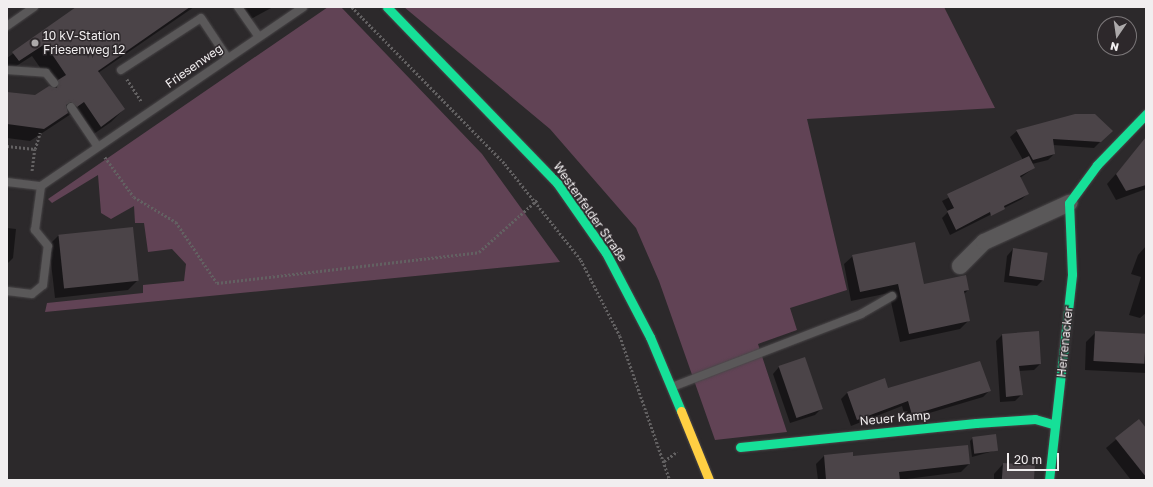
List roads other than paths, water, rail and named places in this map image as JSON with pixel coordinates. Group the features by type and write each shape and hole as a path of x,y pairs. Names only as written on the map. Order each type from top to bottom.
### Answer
{"street":[{"name":"Westenfelder Straße","path":"387,7 557,183 628,292 671,387 709,480"},
{"path":"960,266 984,242 1068,203 1097,165 1146,114"},
{"name":"Herrenacker","path":"1049,480 1053,424 1059,405 1072,274 1073,235 1068,203"},
{"name":"Westenfelder Straße","path":"671,387 694,473"},
{"name":"Neuer Kamp","path":"740,447 976,423 1035,419 1053,424"}],"lane":[{"path":"7,26 34,7"},
{"path":"238,7 258,36"},
{"name":"Friesenweg","path":"41,186 227,57 304,7"},
{"path":"121,70 201,18 227,57"},
{"path":"7,70 46,73 54,83"},
{"path":"71,107 98,147"},
{"path":"7,182 41,186 35,230 48,246 43,285 32,294 7,291"},
{"path":"671,387 861,314 892,296"}],"place":[{"name":"10 kV-Station Friesenweg 12","path":"35,43"}]}
